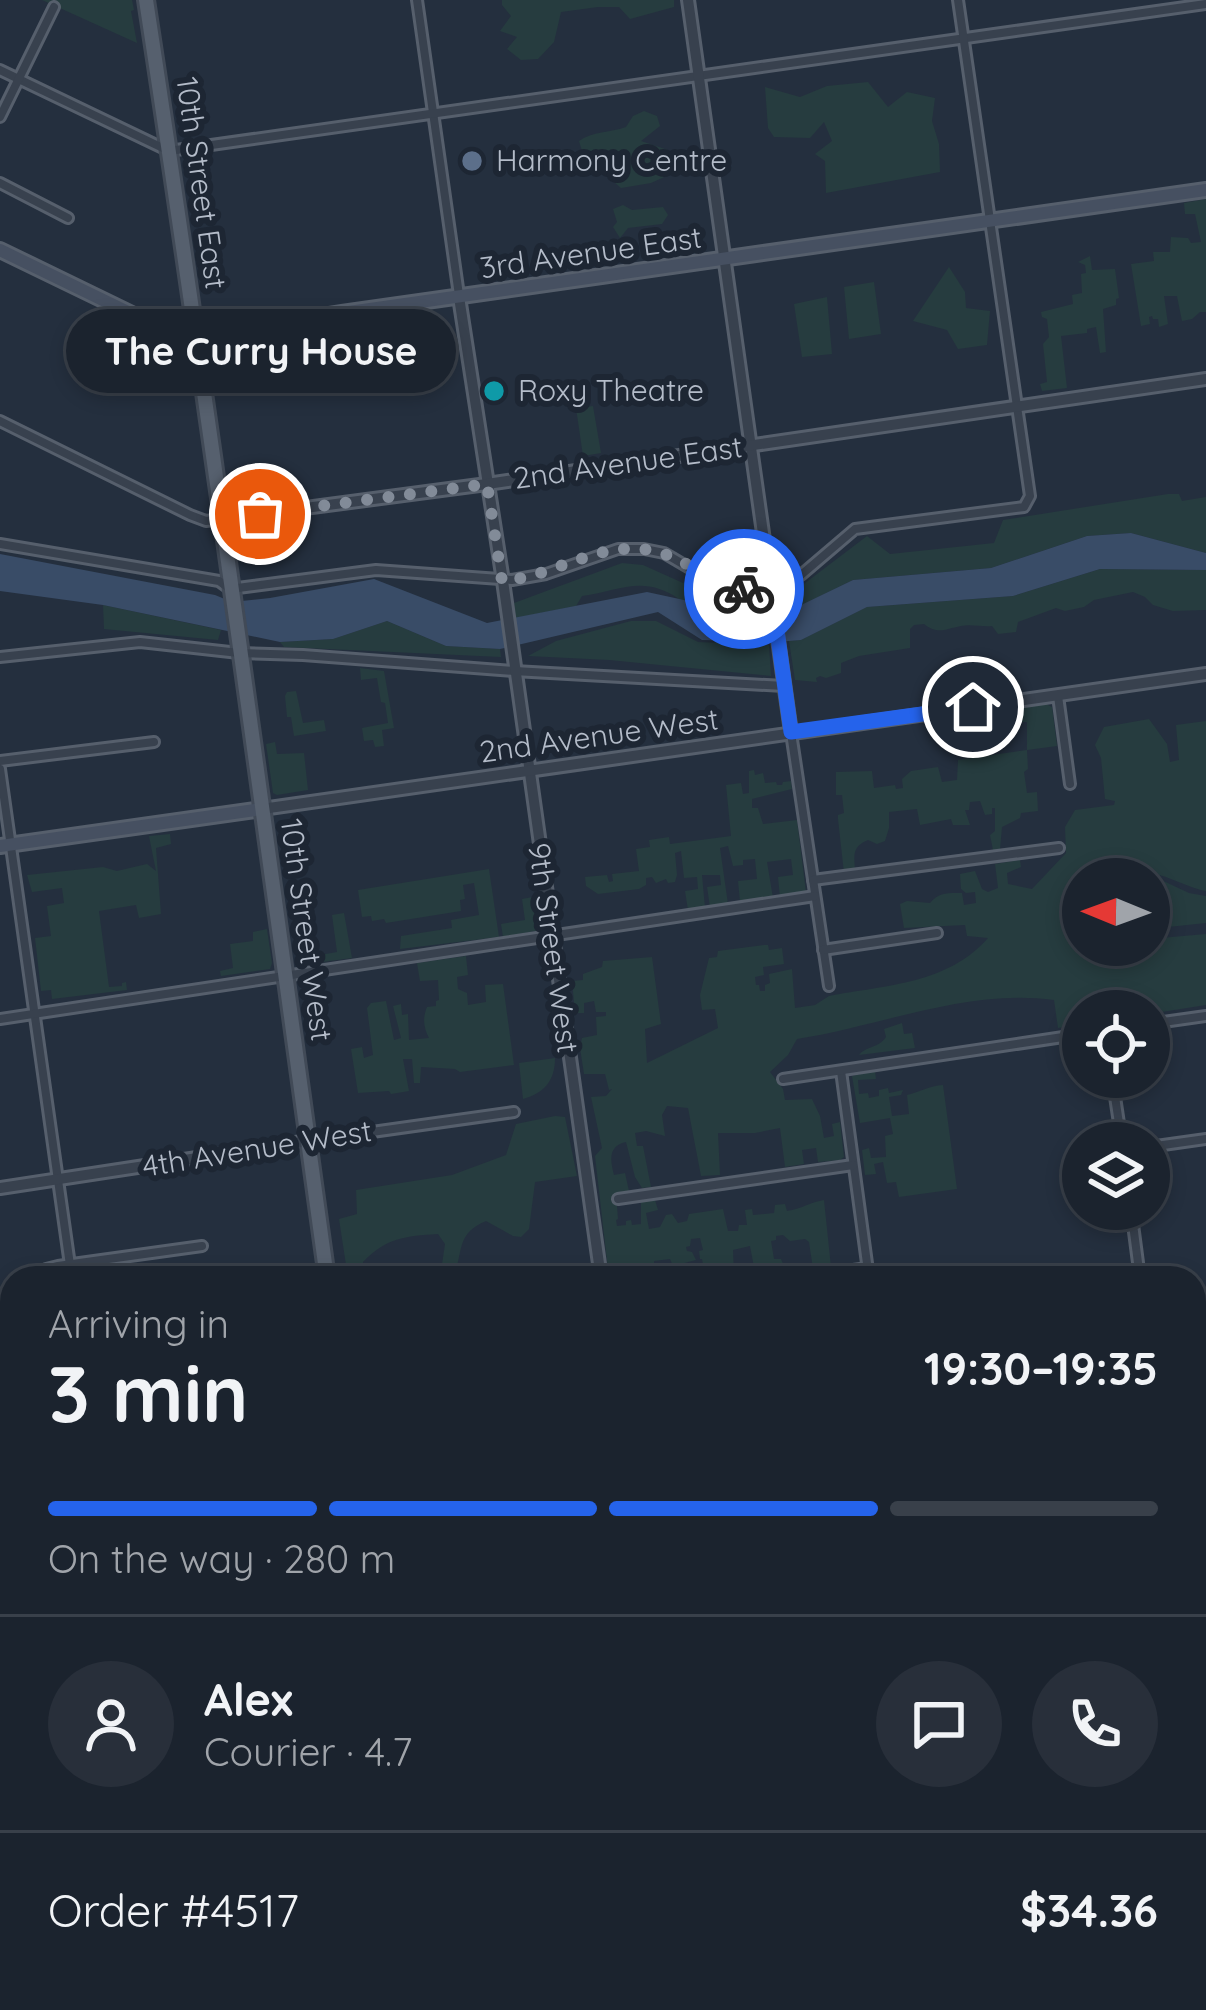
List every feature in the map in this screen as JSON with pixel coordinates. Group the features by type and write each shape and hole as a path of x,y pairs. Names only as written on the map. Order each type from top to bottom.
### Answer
{"main road":[{"name":"10th Street East","path":"146,0 231,595"},
{"name":"3rd Avenue East","path":"0,250 171,333 196,336 1206,190"},
{"name":"10th Street West","path":"231,595 325,1266"},
{"name":"2nd Avenue West","path":"5,845 262,809"}],"street":[{"path":"417,0 459,297"},
{"path":"688,0 829,986"},
{"path":"0,544 219,580 231,595 376,570 502,581 546,574 618,549 664,554 741,589 771,587 801,575 855,529 1024,507 1030,496 958,0"},
{"path":"0,70 169,151 1206,4"},
{"path":"0,117 54,7"},
{"path":"0,183 68,218"},
{"name":"9th Street West","path":"459,297 599,1266"},
{"name":"2nd Avenue East","path":"0,421 206,521 1206,380"},
{"path":"0,657 140,642 784,686"},
{"name":"2nd Avenue West","path":"262,809 1206,674"},
{"path":"1058,696 1070,784"},
{"path":"70,1264 5,845 0,765 154,742"},
{"path":"813,880 1059,848"},
{"path":"0,1019 815,896"},
{"path":"823,950 937,933"},
{"path":"1170,1021 1206,1016"},
{"path":"783,1079 1062,1037"},
{"path":"842,1071 867,1266"},
{"name":"4th Avenue West","path":"0,1188 514,1112"},
{"path":"1170,1145 1206,1139"},
{"path":"617,1199 853,1165"},
{"path":"1134,1230 1138,1266"},
{"path":"60,1266 202,1246"}],"green space":[{"path":"42,0 132,0 137,43"},
{"path":"502,0 674,0 674,7 630,19 619,7 561,12 554,42 538,59 521,60 507,49 517,37 500,31 511,16"},
{"path":"868,82 888,107 907,92 935,98 932,121 940,172 826,193 825,161 815,154 832,141 824,122 810,138 774,137 768,128 765,87 800,97 827,86"},
{"path":"644,111 657,116 660,126 641,141 693,164 651,183 621,188 585,161 579,141 626,127"},
{"path":"1206,199 1206,312 1182,321 1177,296 1164,296 1168,324 1159,327 1152,316 1150,324 1141,326 1131,264 1154,261 1153,252 1170,252 1171,237 1201,242 1195,214 1185,214 1184,203"},
{"path":"623,205 632,210 663,207 668,215 662,224 628,228 620,238 613,227 617,222 613,209"},
{"path":"1090,256 1092,270 1115,269 1119,298 1116,305 1103,309 1106,352 1100,353 1096,327 1061,336 1067,388 1042,391 1040,384 1047,382 1043,344 1049,337 1041,312 1073,304 1072,295 1082,293 1081,274 1086,273 1085,265 1078,262"},
{"path":"949,267 965,292 966,308 990,311 987,345 958,349 947,330 913,321"},
{"path":"874,282 881,334 849,339 844,287"},
{"path":"827,297 832,354 802,357 794,304"},
{"path":"593,406 601,453 583,456 576,408"},
{"path":"1179,494 1182,501 1206,497 1206,553 1131,533 1087,536 991,568 853,580 781,615 777,598 792,593 867,536 890,554 994,543 1003,520"},
{"path":"622,563 643,565 735,598 759,599 764,618 642,586 582,596 576,606 516,618 514,603"},
{"path":"1100,569 1206,570 1206,610 1173,611 1133,592 1065,611 1056,608 1018,622 1016,632 998,634 992,626 938,630 914,625 910,648 859,656 841,663 841,673 820,676 817,682 795,680 789,641 801,640 867,607 1013,596"},
{"path":"103,605 221,630 218,640 104,629"},
{"path":"387,621 446,646 500,649 501,657 284,647 280,642 333,639"},
{"path":"631,621 656,621 698,642 769,645 771,676 528,656 556,641"},
{"path":"360,668 384,671 394,728 382,730 384,746 364,741 362,728 388,723 377,678 361,680"},
{"path":"296,691 303,723 324,720 326,731 294,736 285,696"},
{"path":"1046,704 1052,707 1057,746 1027,750 1027,722 1016,722 1014,708"},
{"path":"1149,719 1167,744 1170,762 1179,760 1176,725 1206,721 1206,891 1170,878 1170,858 1062,858 1062,966 1170,966 1170,937 1206,934 1206,1005 1170,1011 1170,990 1062,990 1062,1027 1058,1028 1054,1000 989,999 797,1039 770,1072 785,1100 812,1099 824,1138 834,1136 832,1124 840,1122 844,1157 818,1162 816,1148 802,1150 804,1164 785,1167 780,1128 718,1133 720,1175 701,1176 688,1108 667,1106 662,1115 665,1136 635,1133 637,1146 643,1146 651,1187 642,1188 635,1177 626,1142 613,1150 614,1175 625,1173 629,1191 616,1193 616,1220 617,1226 631,1220 632,1225 641,1224 641,1202 655,1200 658,1210 646,1213 649,1229 660,1227 666,1215 672,1214 678,1223 687,1221 689,1214 723,1209 728,1231 738,1231 739,1225 747,1225 745,1210 752,1209 753,1215 774,1213 775,1205 785,1204 787,1211 824,1200 831,1266 813,1266 809,1242 790,1241 783,1235 771,1241 774,1259 781,1259 784,1266 754,1266 750,1246 733,1250 734,1266 709,1266 700,1259 700,1238 691,1239 686,1247 696,1260 673,1266 670,1259 654,1261 654,1266 608,1266 595,1156 602,1148 591,1097 606,1096 612,1089 605,1074 584,1074 580,1048 582,1038 597,1035 596,1017 606,1012 596,1012 594,1001 584,1003 584,1013 575,1013 572,981 583,980 583,974 602,967 603,961 652,957 661,1024 645,1029 647,1063 718,1028 715,1009 702,1010 700,995 709,958 717,957 718,951 764,945 769,950 782,948 784,964 763,967 764,975 755,977 756,985 765,991 769,974 792,969 795,1008 815,1005 829,996 935,974 988,938 967,936 965,925 904,928 900,904 930,903 952,893 962,893 964,905 976,903 975,892 961,889 960,874 975,871 988,892 998,888 995,864 1020,860 1021,867 1007,873 1008,884 1032,889 1066,853 1065,827 1075,810 1114,805 1115,801 1105,799 1095,745 1104,727"},
{"path":"275,742 277,754 304,753 308,790 273,793 266,744"},
{"path":"1027,750 1027,793 1037,792 1038,811 1021,813 1002,827 1000,850 993,850 990,835 995,831 995,808 985,815 980,801 970,802 965,810 970,825 953,825 951,819 920,825 917,809 889,812 885,841 859,845 855,871 844,873 838,815 844,813 842,795 836,795 836,772 872,771 874,788 895,785 896,789 903,788 902,779 911,771 938,767 942,782 957,780 958,760"},
{"path":"754,770 755,775 763,773 765,783 791,781 792,789 752,799 752,808 758,808 763,824 797,820 806,892 780,897 778,877 793,875 791,859 767,862 773,898 740,902 738,881 757,879 755,859 733,866 728,846 720,848 728,904 710,907 707,887 721,885 720,875 702,875 705,908 688,910 685,891 698,889 697,877 684,878 681,851 675,853 675,882 656,883 652,877 639,889 598,894 586,886 585,877 607,875 609,882 612,874 639,871 636,849 650,847 649,840 669,837 670,844 731,836 726,785 741,783 743,794 749,793 749,771"},
{"path":"170,834 171,844 156,848 161,914 139,918 136,905 99,911 109,987 126,982 127,990 52,999 51,990 41,991 35,938 51,936 47,906 64,903 62,888 32,892 27,875 103,867 117,871 147,864 156,871 149,836"},
{"path":"489,869 499,937 400,949 401,936 452,928 451,920 479,915 474,883 463,885 461,911 386,923 362,917 358,890"},
{"path":"1170,884 1206,896 1206,923 1170,927"},
{"path":"538,896 541,930 503,937 501,924 525,920 522,899"},
{"path":"344,913 352,958 300,965 297,959 337,952 332,915"},
{"path":"267,929 270,969 221,976 220,971 233,968 230,944 253,941 253,932"},
{"path":"466,956 468,975 457,977 468,1005 486,1002 485,985 503,984 514,1065 460,1072 421,1067 420,1083 414,1083 412,1059 403,1059 409,1091 358,1093 351,1049 362,1047 364,1058 373,1055 367,1008 386,1001 394,1040 401,1038 393,1006 401,1004 402,1015 408,1014 409,1040 429,1038 424,1016 427,1007 436,1006 439,1000 438,980 420,981 417,963"},
{"path":"902,1023 904,1034 912,1033 915,1048 859,1055 883,1041 884,1029"},
{"path":"555,1058 547,1085 523,1099 519,1063"},
{"path":"875,1071 876,1079 858,1080 859,1094 868,1093 869,1098 879,1096 879,1090 903,1090 889,1097 892,1116 909,1114 907,1095 943,1085 957,1189 899,1197 896,1182 887,1183 883,1162 874,1164 876,1174 865,1175 862,1150 869,1148 871,1158 886,1157 885,1136 893,1134 890,1118 860,1123 852,1076"},
{"path":"565,1117 577,1176 535,1182 529,1229 521,1237 486,1221 465,1238 457,1266 442,1266 445,1244 438,1234 388,1243 363,1266 346,1266 339,1219 357,1214 356,1190 452,1175 506,1155 516,1124"}],"water":[{"path":"1131,533 1206,553 1206,570 1100,569 1013,596 867,607 801,640 777,642 702,640 658,612 500,649 446,646 387,621 333,639 280,642 103,605 0,591 0,554 232,602 374,579 487,623 647,592 772,619 853,580 991,568 1087,536"}],"way so far":[{"path":"260,514 487,484 502,581 546,574 618,549 644,549 744,589"}],"place":[{"name":"Harmony Centre","path":"472,161"},
{"name":"Roxy Theatre","path":"494,391"},
{"name":"The Curry House","path":"260,514"}],"route":[{"path":"744,589 771,587 791,732 973,707"}]}
